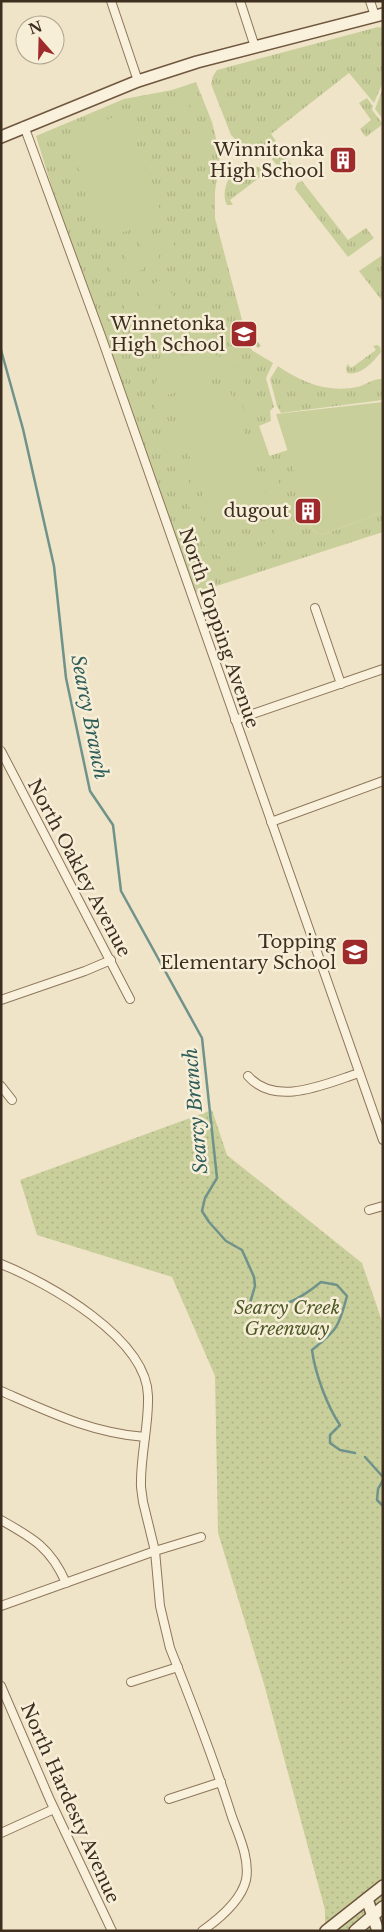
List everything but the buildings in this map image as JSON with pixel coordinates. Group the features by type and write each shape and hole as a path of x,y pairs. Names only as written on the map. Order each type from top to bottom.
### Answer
{"street":[{"path":"111,1 138,81"},
{"path":"240,1 255,47"},
{"path":"1,137 138,81 197,62 379,15 370,1"},
{"name":"North Topping Avenue","path":"24,126 101,336 383,1140"},
{"path":"315,608 341,684"},
{"path":"235,720 383,669"},
{"name":"North Oakley Avenue","path":"1,751 130,999"},
{"path":"271,822 383,781"},
{"path":"1,1000 85,971 110,960"},
{"path":"248,1076 268,1089 290,1092 300,1091 359,1073"},
{"path":"1,1086 12,1100"},
{"path":"370,1210 383,1206"},
{"path":"1,1264 65,1296 101,1323 134,1356 142,1372 148,1394 141,1487 155,1551 164,1627 221,1782 246,1861 246,1882 241,1893 224,1912 202,1931"},
{"path":"1,1391 73,1422 98,1430 121,1435 145,1437"},
{"path":"1,1520 33,1538 42,1546 58,1565 66,1583"},
{"path":"1,1606 155,1551 201,1537"},
{"path":"131,1682 178,1667"},
{"name":"North Hardesty Avenue","path":"1,1686 54,1810 112,1931"},
{"path":"169,1799 221,1782"},
{"path":"1,1833 54,1810"},
{"path":"326,1931 383,1886"},
{"path":"367,1899 378,1931"},
{"path":"359,1929 372,1915 383,1907"},
{"path":"353,1908 359,1929"}],"green space":[{"path":"378,27 383,28 383,82 374,103 349,73 271,134 278,144 277,146 299,174 295,179 291,178 288,180 265,150 238,142 231,135 211,84 217,70"},
{"path":"196,82 212,122 220,154 215,192 215,218 242,320 261,346 258,348 230,326 253,351 273,363 266,378 274,407 270,411 271,421 259,426 269,456 288,450 313,531 322,535 383,512 383,532 195,593 57,204 36,136 124,99 172,90"},
{"path":"383,88 383,119 375,109"},
{"path":"367,98 373,106 372,110 383,124 366,137 360,129 371,120 359,103"},
{"path":"179,100 189,100 193,126 209,146 202,153 192,153 188,127 173,107"},
{"path":"125,113 163,218 104,239 66,135"},
{"path":"253,166 268,172 269,174 266,179 263,175 230,200 233,205 227,205 225,191 231,175 238,169"},
{"path":"302,181 348,240 366,228 374,238 348,257 295,189 297,183"},
{"path":"169,230 178,257 165,262 156,234"},
{"path":"151,236 161,263 148,268 139,240"},
{"path":"134,242 144,269 131,274 122,246"},
{"path":"118,248 127,275 114,280 105,252"},
{"path":"381,256 383,257 383,302 359,271"},
{"path":"183,272 193,300 180,304 171,277"},
{"path":"166,278 176,306 163,310 154,283"},
{"path":"149,284 159,312 146,316 137,289"},
{"path":"133,290 142,318 129,322 120,295"},
{"path":"206,308 208,316 136,341 133,334"},
{"path":"201,324 204,333 142,355 140,346"},
{"path":"377,345 380,347 381,352 370,364 357,372 347,373 346,368 348,364 351,368 376,350 373,346"},
{"path":"193,352 209,353 228,362 239,373 298,537 290,540 286,529 279,541 269,551 258,558 246,561 222,558 211,551 201,540 155,411 153,397 156,381 162,372 177,358","holes":["229,374 235,384 280,513 277,527 270,539 261,547 250,552 239,553 227,550 216,543 206,532 162,403 162,397"]},
{"path":"278,366 296,377 325,387 357,387 383,379 383,400 281,413 277,406 270,379"},
{"path":"227,382 271,511 215,530 170,401"},
{"path":"383,402 383,512 322,535 313,531 276,414"},
{"name":"Searcy Creek Greenway","path":"212,1110 227,1155 362,1263 383,1324 383,1931 325,1931 325,1910 264,1684 218,1533 215,1376 172,1277 37,1235 20,1180"}],"waterway":[{"name":"Searcy Branch","path":"1,350 23,429 54,566 66,678 90,791 113,825 121,891 202,1038 217,1178 205,1198 202,1211 226,1241 242,1250 254,1277 255,1286 250,1303 268,1308 278,1306 306,1293 321,1282 337,1285 347,1296 342,1315 336,1327 312,1350 322,1389 340,1425 330,1435 330,1443 340,1450 355,1453"},
{"name":"Searcy Branch","path":"365,1457 383,1477"},
{"name":"Searcy Branch","path":"383,1480 378,1489 377,1500 383,1506"}],"place":[{"name":"Winnitonka High School","path":"343,160"},
{"name":"Winnetonka High School","path":"244,334"},
{"name":"dugout","path":"308,511"},
{"name":"Topping Elementary School","path":"355,952"}]}
